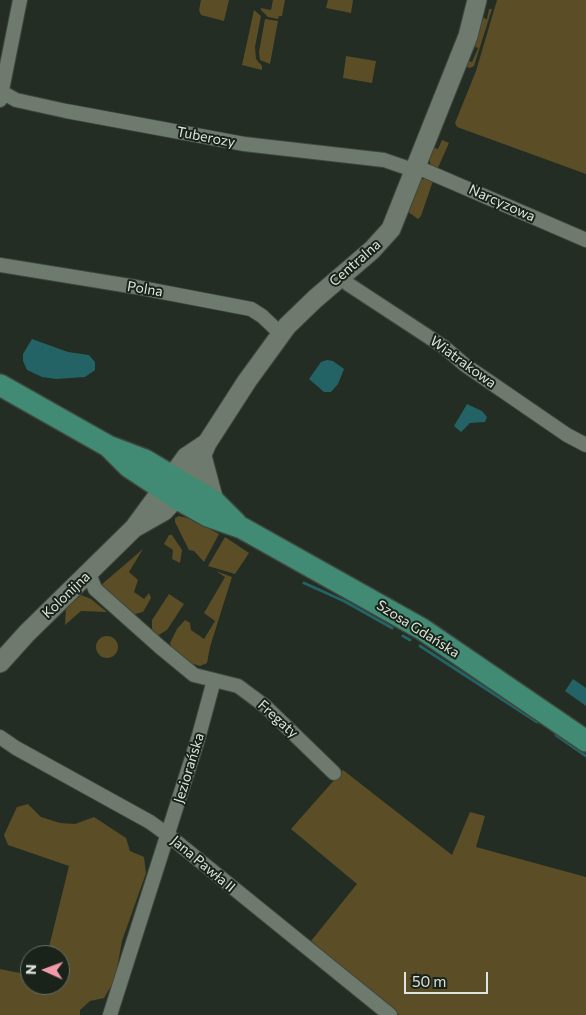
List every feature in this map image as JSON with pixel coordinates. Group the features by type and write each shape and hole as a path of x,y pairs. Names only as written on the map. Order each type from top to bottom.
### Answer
{"main road":[{"name":"Szosa Gdańska","path":"0,385 108,446 129,467 174,487 214,501 242,528"},
{"name":"Szosa Gdańska","path":"174,487 208,516 242,528 416,626 586,741"}],"street":[{"path":"1,95 20,0"},
{"name":"Centralna","path":"174,487 204,450 281,334 298,315 380,243 391,229 468,36 477,0"},
{"name":"Tuberozy","path":"1,95 59,109 257,146 384,160 416,169"},
{"name":"Narcyzowa","path":"416,169 586,240"},
{"name":"Polna","path":"0,266 136,287 251,308 281,334"},
{"name":"Wiatrakowa","path":"341,276 348,284 444,347 480,376 567,435 586,445"},
{"path":"204,450 214,501"},
{"name":"Kolonijna","path":"0,664 27,633 89,574 174,487"},
{"path":"89,574 95,589 160,647 194,675 214,680"},
{"name":"Fregaty","path":"214,680 238,686 265,706 334,773"},
{"name":"Jeziorańska","path":"110,1015 168,834 214,680"},
{"name":"Jana Pawła II","path":"0,737 16,748 150,822 168,834 390,1015"}],"shaded area":[{"path":"201,0 229,0 224,21 201,15 199,10"},
{"path":"273,0 285,0 282,16 279,16 278,19 268,17 261,10 261,8 271,10"},
{"path":"328,0 353,0 351,13 326,8"},
{"path":"497,0 586,0 586,174 457,127 455,123 476,71"},
{"path":"489,9 492,9 474,66 470,68 462,65 465,60 472,62 478,48 470,45 483,18 487,19"},
{"path":"254,10 261,16 255,47 256,59 262,66 262,70 242,65"},
{"path":"265,19 278,21 270,64 260,60 259,52"},
{"path":"346,56 376,61 372,83 343,78"},
{"path":"442,140 449,143 437,170 431,166 428,155 430,146 438,149"},
{"path":"434,178 421,216 418,219 407,211 417,183 423,179"},
{"path":"179,516 191,519 219,534 204,562 194,551 189,550 175,522 175,518"},
{"path":"169,535 172,535 182,550 180,563 172,559 173,550 164,544"},
{"path":"225,537 249,553 235,574 208,566"},
{"path":"143,549 129,572 138,580 134,592 144,599 149,593 151,598 143,612 132,615 101,588 101,585"},
{"path":"216,571 232,577 210,647 207,663 200,666 190,663 172,649 170,643 177,629 185,620 190,623 191,630 204,639 215,621 204,613 225,577"},
{"path":"169,594 184,604 167,630 157,636 152,629 152,620"},
{"path":"81,595 91,599 107,612 81,611 65,625 66,608"},
{"path":"107,636 115,639 118,647 115,655 107,658 99,655 96,647 99,639"},
{"path":"343,770 452,855 470,812 485,816 476,847 586,877 586,1015 399,1015 311,941 357,884 291,829"},
{"path":"28,804 41,817 60,823 75,824 94,817 126,838 130,851 144,857 146,873 122,941 115,980 104,998 90,1001 80,1010 80,1015 0,1015 0,969 20,973 20,995 70,995 70,945 49,945 69,866 8,845 4,835 17,807"}],"water":[{"path":"32,339 68,352 89,355 95,362 95,370 85,377 56,379 42,377 27,370 23,361 23,354"},
{"path":"333,361 344,369 338,384 331,392 324,392 309,379 321,362"},
{"path":"467,404 482,411 487,417 485,422 470,423 461,432 454,426"},
{"path":"573,679 586,688 586,706 565,691"}],"waterway":[{"path":"304,583 344,601 392,628"},
{"path":"403,636 410,640"},
{"path":"420,646 537,722"},
{"path":"556,735 586,756"}]}
